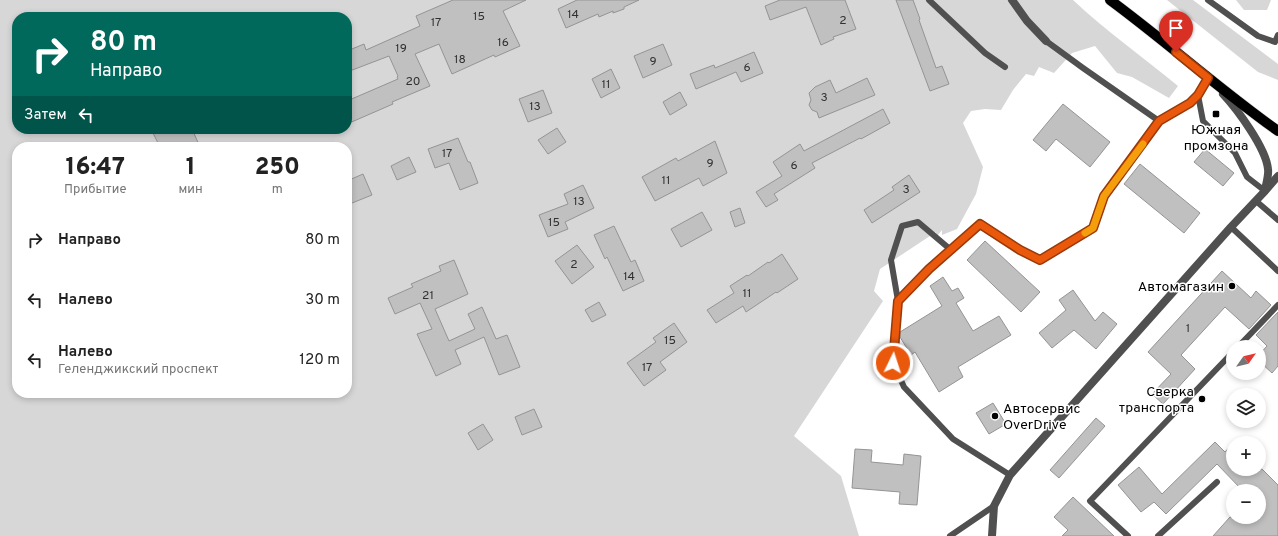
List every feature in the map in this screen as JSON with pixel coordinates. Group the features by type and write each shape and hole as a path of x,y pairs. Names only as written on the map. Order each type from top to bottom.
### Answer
{"main road":[{"path":"1110,0 1278,131"}],"street":[{"path":"1012,0 1027,21 1046,41"},
{"path":"1212,81 1235,107 1262,149 1268,168 1265,191"},
{"path":"992,536 994,506 1010,475 1278,176"},
{"path":"1265,191 1278,184"}],"lane":[{"path":"929,0 985,53 1005,67"},
{"path":"1208,0 1258,36 1277,45 1278,36"},
{"path":"1046,41 1159,121"},
{"path":"898,301 929,269 980,224 1020,250 1040,260 1093,228 1104,196 1159,121 1190,103 1212,81"},
{"path":"1198,95 1203,121 1235,153 1247,177 1265,191"},
{"path":"1256,201 1278,220"},
{"path":"951,250 918,222 902,226 890,260 898,301 893,363 904,387 953,439 1010,475"},
{"path":"1231,227 1278,271"},
{"path":"1245,340 1278,305"},
{"path":"1128,536 1090,501 1226,359"},
{"path":"1158,536 1217,482"},
{"path":"950,536 994,506"}],"shaded area":[{"path":"0,0 1073,0 1111,33 1178,86 1169,98 1132,77 1117,73 1095,46 1072,53 1054,73 1039,67 1034,76 1026,74 1013,90 1001,110 985,109 971,111 963,123 983,167 976,194 957,229 942,235 942,230 934,240 936,232 880,269 874,291 883,301 794,436 841,476 859,536 0,536"},
{"path":"1167,0 1193,0 1278,64 1278,80 1258,72"},
{"path":"1236,0 1271,0 1267,10 1244,10"}],"building":[{"path":"453,0 526,0 503,11 520,46 495,57 494,55 452,74 439,44 415,54 430,86 392,102 393,104 352,122 352,99 398,79 398,76 389,56 352,70 352,49 364,44 366,50 420,26 416,16"},
{"path":"577,0 639,0 624,7 624,9 613,13 613,11 599,17 598,14 566,28 558,9"},
{"path":"780,0 845,0 856,29 833,37 834,39 821,45 806,7 770,20 765,6"},
{"path":"896,0 913,0 936,68 942,66 949,84 930,91"},
{"path":"663,44 672,65 643,78 634,56"},
{"path":"754,52 763,73 741,82 736,72 696,89 690,74 714,65 715,68"},
{"path":"611,69 620,88 601,98 592,79"},
{"path":"867,78 875,95 819,118 817,112 812,110 809,105 811,100 809,93 815,87 830,80 836,93"},
{"path":"543,90 552,113 528,122 519,99"},
{"path":"680,92 687,105 670,115 663,102"},
{"path":"1063,104 1110,142 1090,167 1056,139 1046,151 1033,140"},
{"path":"883,109 890,123 812,163 815,168 774,194 778,200 766,207 756,192 782,176 773,162 800,144 804,151"},
{"path":"557,128 566,142 548,154 538,140"},
{"path":"154,134 194,134 198,142 158,142"},
{"path":"458,138 468,162 470,162 478,183 460,190 449,163 435,168 428,149"},
{"path":"715,141 727,173 703,186 699,178 655,201 642,177 676,158 678,161"},
{"path":"1205,149 1234,173 1223,186 1194,162"},
{"path":"409,157 416,172 397,180 391,166"},
{"path":"1140,164 1200,213 1184,233 1124,184"},
{"path":"363,174 372,195 352,203 352,179"},
{"path":"909,175 920,192 872,223 864,210 894,190 892,187"},
{"path":"583,185 594,208 565,222 568,229 548,237 539,215 568,204 564,194"},
{"path":"740,208 745,223 735,227 730,212"},
{"path":"702,212 712,230 681,247 671,229"},
{"path":"614,226 631,262 635,260 644,281 623,291 607,257 605,259 594,235"},
{"path":"985,241 1040,292 1021,312 967,260"},
{"path":"577,245 594,267 572,284 555,261"},
{"path":"782,254 798,279 746,312 743,306 716,323 707,310 734,293 730,286"},
{"path":"454,260 468,294 435,309 449,341 475,329 468,314 482,307 496,339 507,335 520,367 499,375 484,337 455,350 461,364 436,376 417,334 432,329 420,303 395,314 388,298 413,287 411,284 441,271 439,266"},
{"path":"1222,271 1251,298 1256,291 1271,305 1249,329 1225,307 1181,355 1195,369 1163,404 1152,394 1171,374 1148,352"},
{"path":"943,277 952,291 958,288 964,298 956,303 973,331 999,316 1011,335 958,367 963,377 939,392 915,352 911,355 900,337 900,332 942,306 930,286"},
{"path":"1073,290 1095,321 1103,312 1117,324 1096,349 1074,330 1052,348 1039,333 1066,310 1059,300"},
{"path":"599,302 606,315 592,322 585,310"},
{"path":"1278,312 1278,366 1272,373 1266,367 1266,340 1261,340 1256,335"},
{"path":"674,323 687,342 660,362 666,370 644,386 627,363 656,342 653,338"},
{"path":"993,403 1006,424 989,434 976,413"},
{"path":"534,409 542,427 522,435 515,417"},
{"path":"1096,418 1105,426 1059,478 1050,470"},
{"path":"483,424 493,440 478,450 468,433"},
{"path":"1215,442 1225,452 1226,451 1226,473 1217,464 1166,514 1154,502 1141,512 1118,485 1139,467 1162,494"},
{"path":"855,449 872,450 871,462 903,465 904,454 921,456 917,505 899,504 900,492 852,488"},
{"path":"1266,473 1278,485 1278,536 1213,536 1226,521 1226,524 1266,524 1266,484 1236,484 1229,476 1266,476"},
{"path":"1073,497 1114,536 1062,536 1068,530 1054,517"}],"slow traffic":[{"path":"1085,233 1093,228 1104,196 1143,144"}],"place":[{"name":"Южная промзона","path":"1216,114"},
{"name":"Автомагазин","path":"1232,286"},
{"name":"Сверка транспорта","path":"1202,399"},
{"name":"Автосервис OverDrive","path":"995,416"}],"route":[{"path":"893,363 898,301 929,269 980,224 1020,250 1040,260 1093,228 1104,196 1159,121 1190,103 1198,95 1208,78 1176,52"}]}
